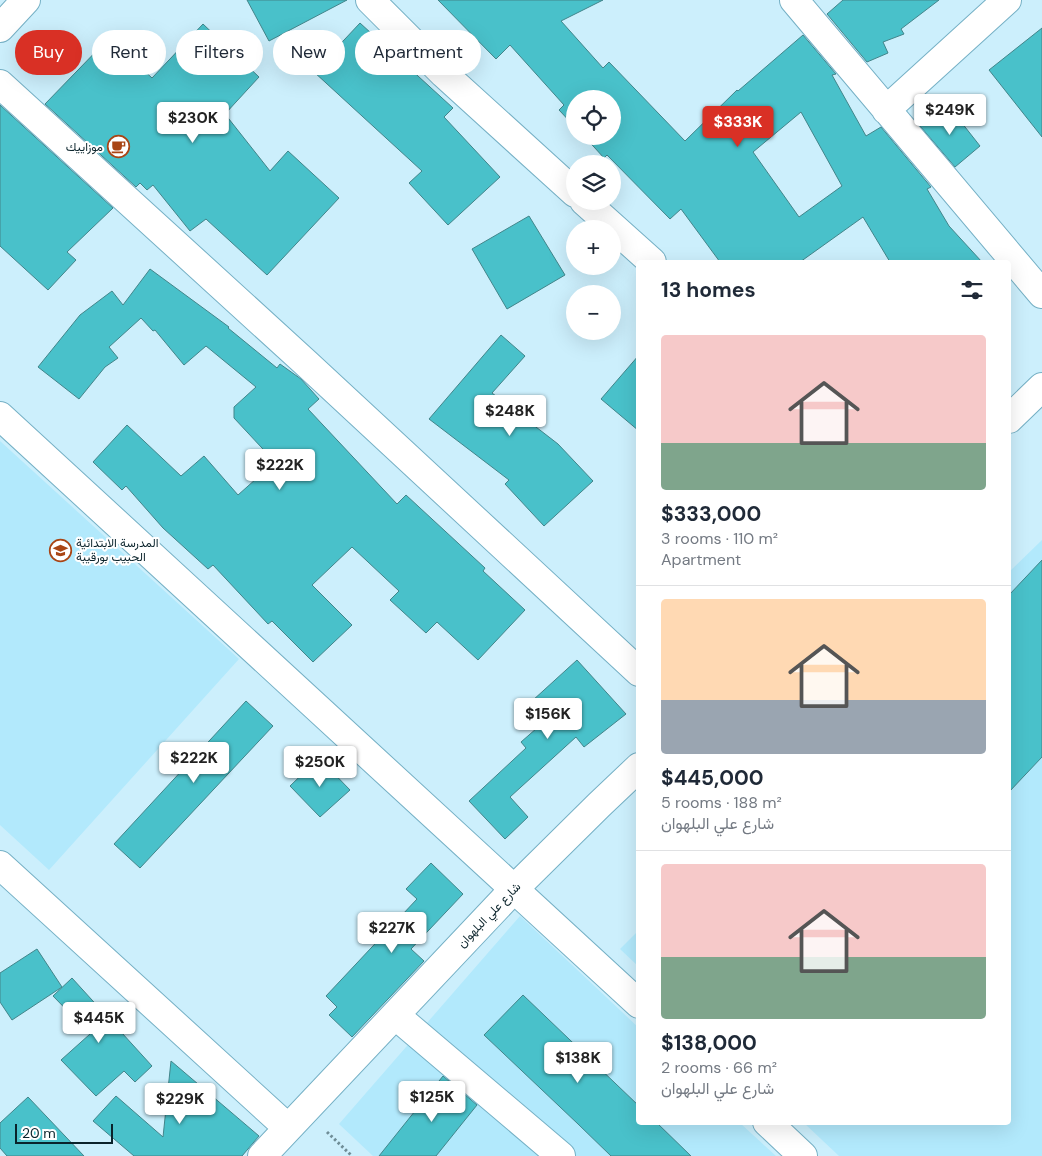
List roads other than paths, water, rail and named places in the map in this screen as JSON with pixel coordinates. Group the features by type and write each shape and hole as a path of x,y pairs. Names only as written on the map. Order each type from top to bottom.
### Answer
{"street":[{"path":"0,28 26,0"},
{"path":"370,0 444,74 566,185"},
{"path":"794,0 1042,294"},
{"path":"886,110 1007,0"},
{"path":"0,84 307,364 636,669"},
{"path":"594,210 650,260"},
{"path":"1011,417 1042,388"},
{"path":"0,416 636,1001"},
{"name":"شارع علي البلهوان","path":"262,1156 514,889 636,770"},
{"path":"0,865 288,1128"},
{"path":"395,1015 561,1156"},
{"path":"770,1125 803,1156"}],"place":[{"name":"موزاييك","path":"119,147"},
{"name":"المدرسة الابتدائية الحبيب بورقيبة","path":"60,550"}]}
